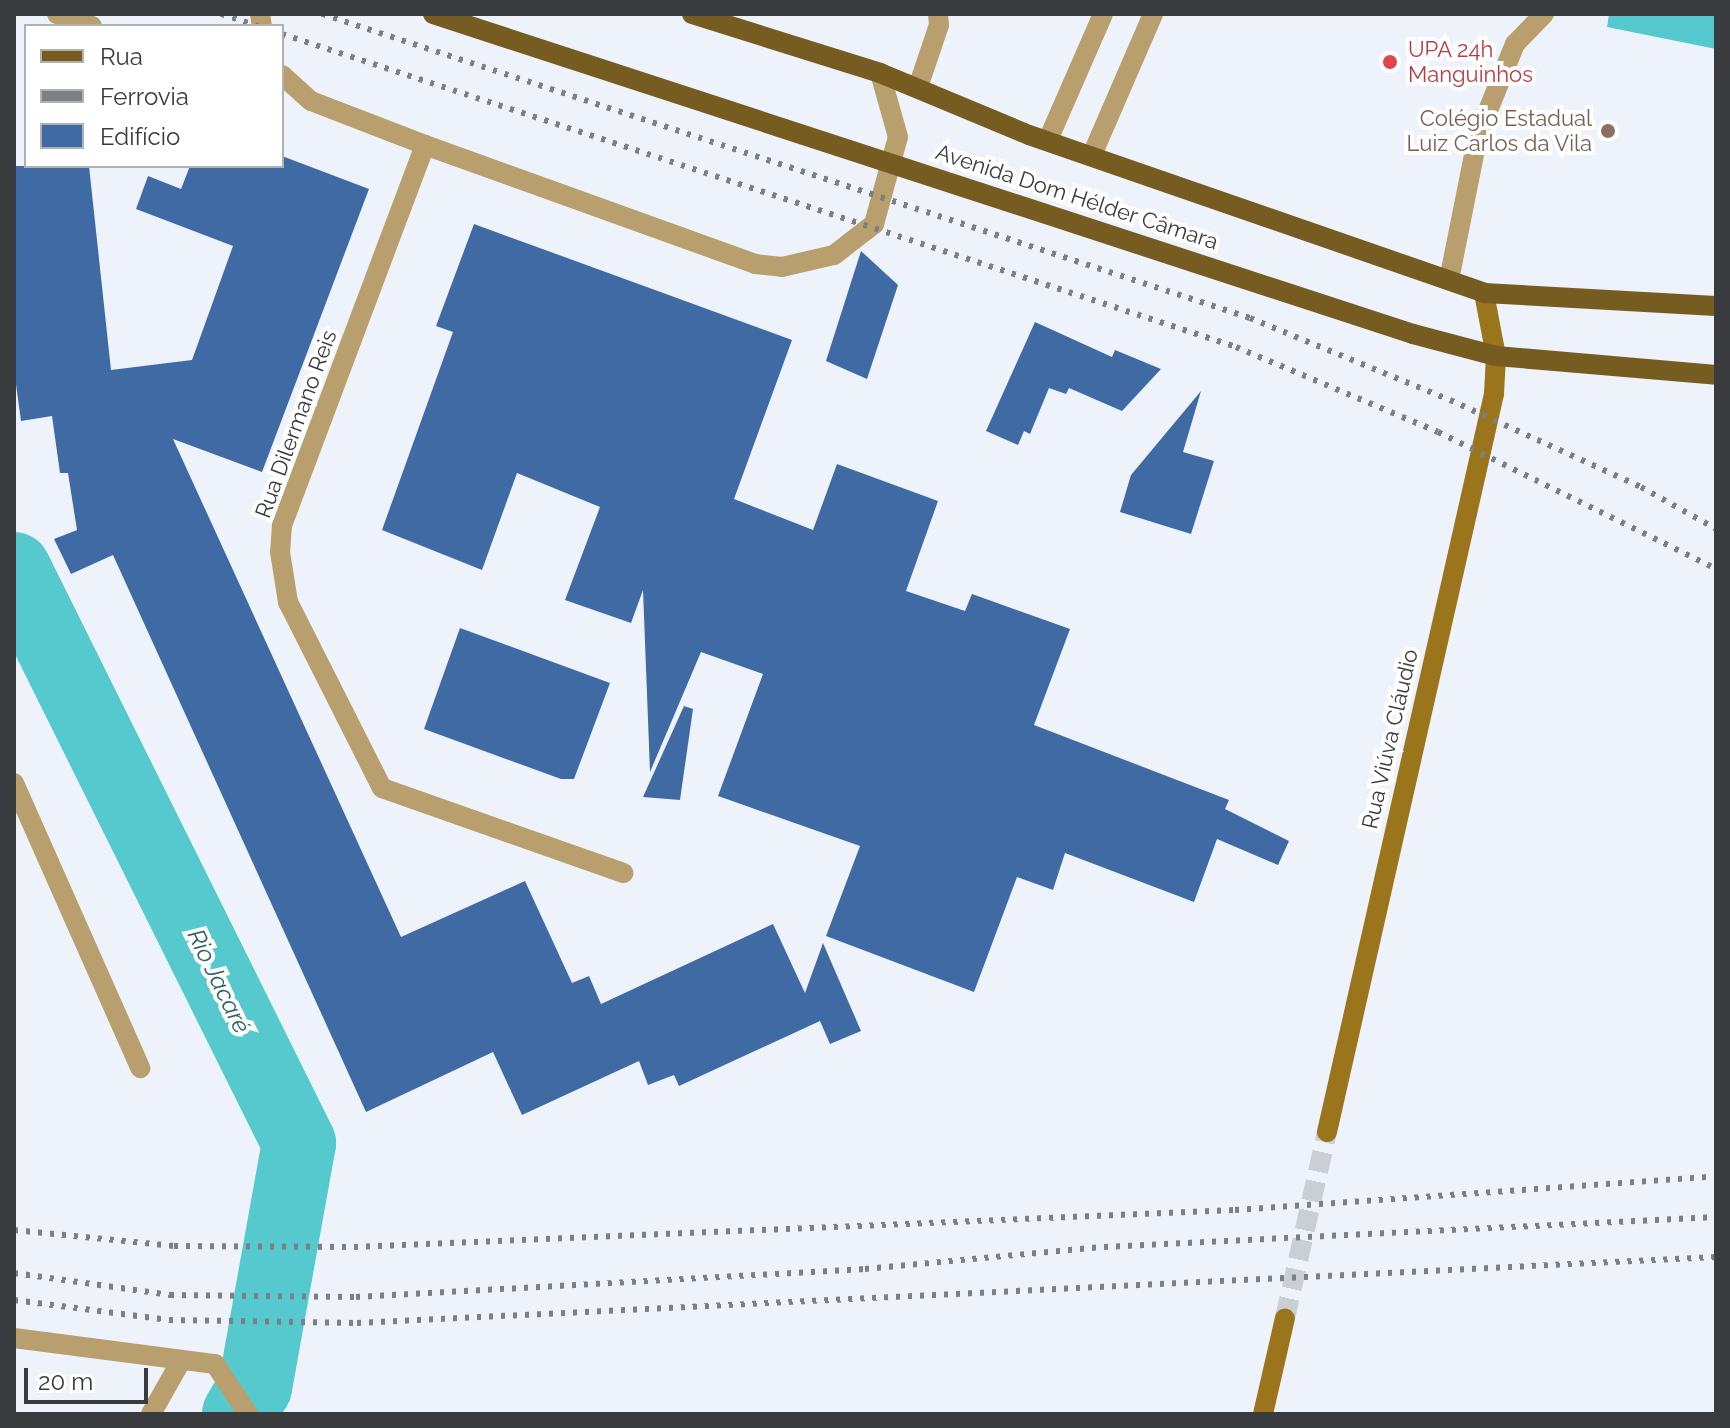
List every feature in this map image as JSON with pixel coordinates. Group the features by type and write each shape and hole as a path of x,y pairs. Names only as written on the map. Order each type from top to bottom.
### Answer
{"main road":[{"name":"Avenida Dom Hélder Câmara","path":"433,14 895,161 1380,323 1496,356 1716,375"},
{"name":"Avenida Dom Hélder Câmara","path":"692,14 880,73 1048,140 1484,293 1716,306"}],"street":[{"path":"57,14 86,24"},
{"path":"1048,140 1103,14"},
{"path":"1092,155 1153,14"},
{"path":"1449,280 1478,135 1515,44 1544,14"},
{"path":"918,87 941,18"},
{"path":"284,92 755,264 782,267 834,255 874,224 895,161 894,112 880,73"},
{"path":"284,77 311,101"},
{"name":"Rua Dilermano Reis","path":"425,145 282,525 280,552 288,602 382,788 624,873"},
{"name":"Rua Viúva Cláudio","path":"1327,1132 1494,394 1496,356 1484,293"},
{"path":"14,783 140,1068"},
{"path":"1263,1414 1285,1318"},
{"path":"14,1338 215,1364 248,1414"},
{"path":"151,1414 181,1361"}],"water":[{"path":"1609,14 1716,14 1716,49 1607,27"}],"building":[{"path":"284,157 369,189 262,472 173,439 401,937 525,881 572,983 589,976 601,1004 773,924 805,993 823,943 861,1031 830,1044 820,1021 679,1086 674,1075 648,1085 639,1061 522,1115 493,1052 366,1112 113,555 71,574 54,539 77,530 68,473 60,473 52,416 21,421 14,370 14,166 89,168 111,370 192,360 233,246 136,209 148,176 181,189 189,168 284,168"},
{"path":"474,224 792,340 734,499 813,530 837,464 938,501 906,591 965,611 972,594 1070,629 1034,725 1229,800 1225,809 1289,841 1278,865 1217,839 1194,902 1065,853 1053,890 1017,877 974,992 826,936 860,846 718,796 763,674 701,652 650,772 643,590 631,623 565,600 600,507 517,473 482,570 382,530 453,332 436,326"},
{"path":"861,251 898,285 867,379 826,361"},
{"path":"1035,322 1112,357 1115,350 1161,369 1122,411 1069,388 1066,394 1049,388 1030,434 1024,431 1018,445 986,431"},
{"path":"1201,391 1183,452 1214,461 1191,534 1120,512 1131,475"},
{"path":"460,628 610,683 574,779 561,779 424,729"},
{"path":"684,706 693,709 680,800 643,797"}],"waterway":[{"name":"Rio Jacaré","path":"14,569 299,1143 255,1387 239,1414"}],"tunnel":[{"path":"1285,1318 1327,1132"}],"railway":[{"path":"221,14 252,24"},
{"path":"322,14 1250,318 1450,400 1641,487 1716,529"},
{"path":"284,35 1236,347 1438,432 1716,569"},
{"path":"14,1230 174,1246 354,1247 1235,1210 1716,1176"},
{"path":"14,1273 170,1295 356,1297 865,1269 1104,1247 1716,1217"},
{"path":"14,1300 169,1320 357,1323 1716,1257"}],"place":[{"name":"UPA 24h Manguinhos","path":"1390,62"},
{"name":"Colégio Estadual Luiz Carlos da Vila","path":"1608,131"}]}
